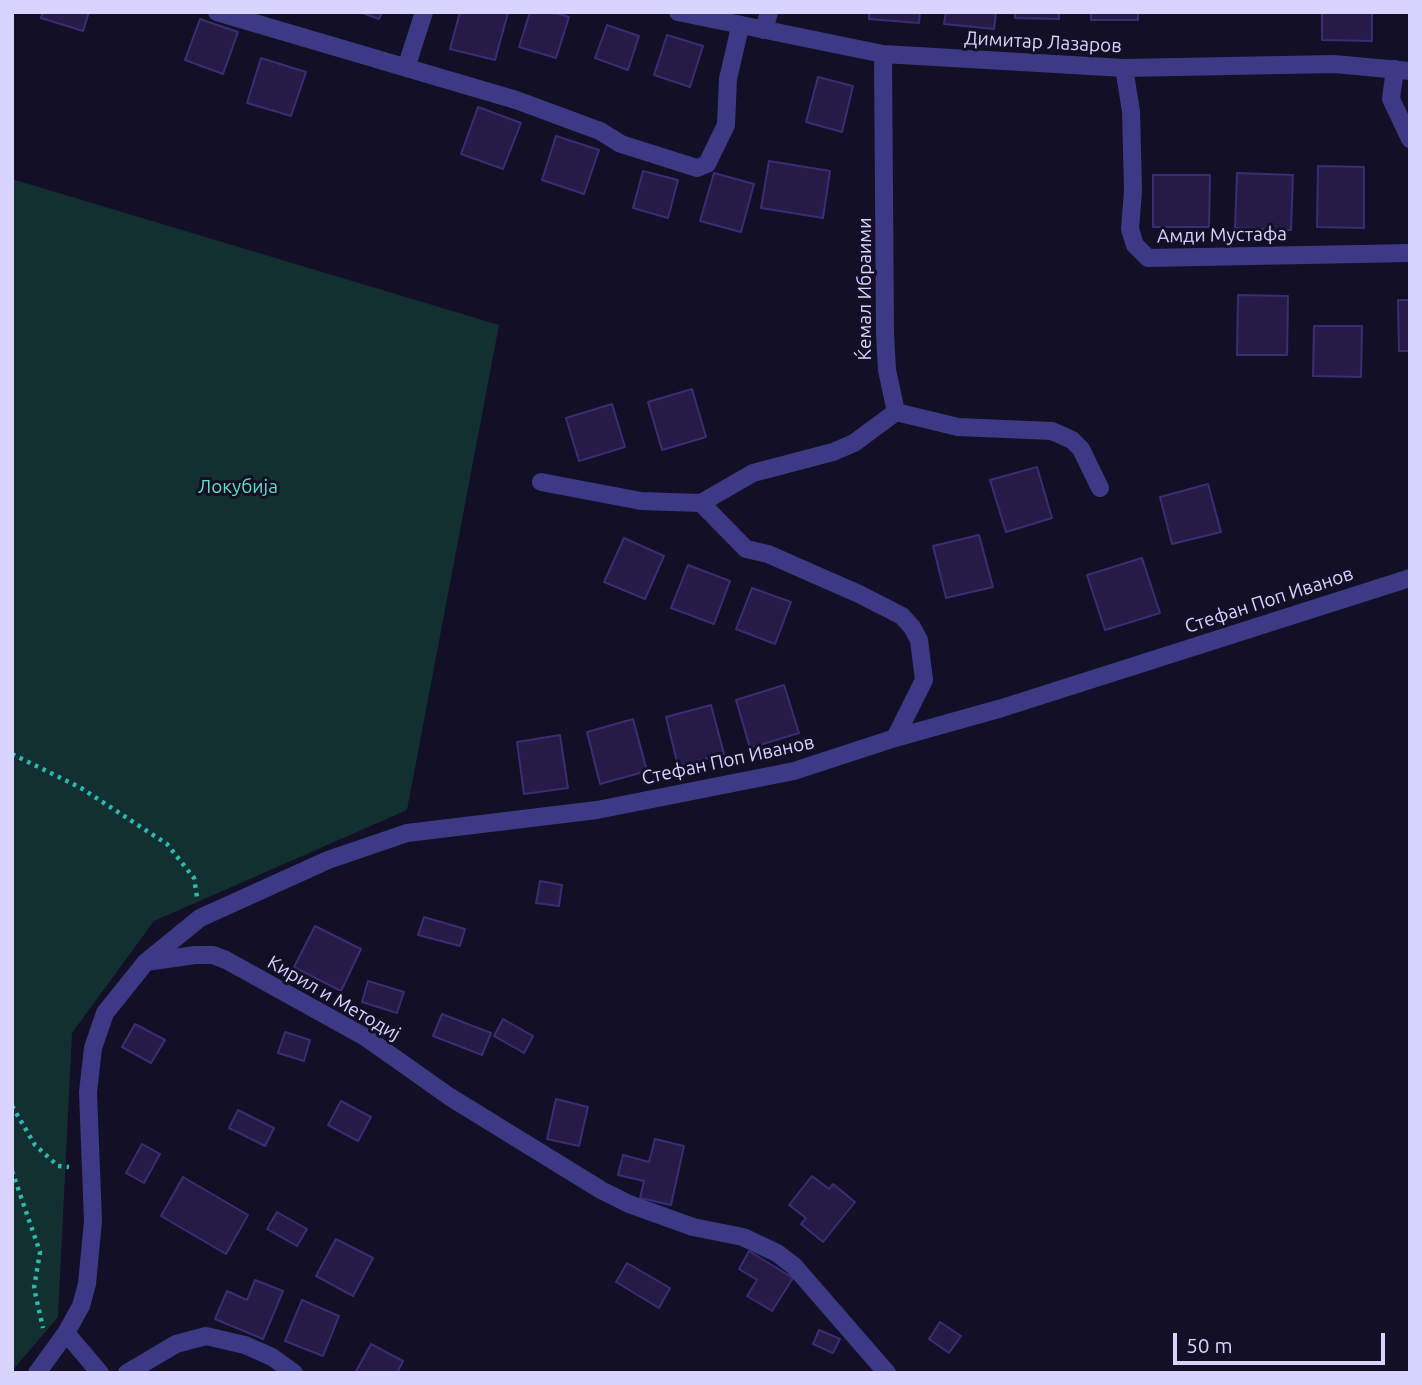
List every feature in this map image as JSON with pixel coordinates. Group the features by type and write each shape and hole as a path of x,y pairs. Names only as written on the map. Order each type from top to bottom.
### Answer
{"street":[{"path":"217,12 516,100 590,127 621,144 698,168 707,164 726,125 728,79 740,27"},
{"path":"406,68 424,12"},
{"name":"Димитар Лазаров","path":"678,12 740,27 883,54 1124,68 1334,64 1403,70"},
{"path":"765,30 769,12"},
{"name":"Ќемал Ибраими","path":"883,54 885,332 887,370 896,412"},
{"name":"Амди Мустафа","path":"1124,68 1131,111 1133,191 1130,229 1135,246 1148,258 1410,253"},
{"path":"1403,70 1391,99 1410,139"},
{"path":"541,482 641,500 701,503 753,473 833,452 853,443 896,412 958,427 1052,431 1072,440 1081,449 1100,488"},
{"path":"701,503 746,549 768,554 859,594 902,616 912,627 919,640 924,680 895,738"},
{"name":"Стефан Поп Иванов","path":"146,962 200,918 328,860 407,833 597,810 793,771 895,738 1002,708 1410,578"},
{"name":"Кирил и Методиј","path":"146,962 195,955 213,955 226,960 365,1037 450,1097 601,1190 629,1204 693,1227 743,1237 770,1249 794,1266 887,1373"},
{"path":"37,1373 63,1338 81,1306 88,1284 93,1221 88,1092 93,1048 105,1013 146,962"},
{"path":"127,1373 176,1344 206,1336 245,1345 272,1357 294,1373"},
{"path":"63,1338 100,1373"}],"path":[{"path":"12,754 81,788 167,844 194,878 200,918"},
{"path":"12,1107 35,1145 58,1167 91,1167"},
{"path":"12,1171 40,1252 34,1287 41,1327 63,1338"}],"green space":[{"name":"Локубија","path":"12,179 499,325 407,810 154,921 72,1033 58,1317 12,1371"}],"building":[{"path":"43,12 89,12 83,31 41,18"},
{"path":"360,12 382,12 379,19"},
{"path":"460,12 508,13 495,60 450,49"},
{"path":"530,12 553,12 569,17 556,58 519,47"},
{"path":"869,12 920,12 919,23 869,19"},
{"path":"946,12 996,12 994,29 944,24"},
{"path":"1015,12 1059,12 1059,19 1015,18"},
{"path":"1091,12 1138,12 1138,20 1091,20"},
{"path":"1322,12 1372,12 1372,41 1322,40"},
{"path":"200,19 238,32 223,74 185,60"},
{"path":"607,25 639,36 628,70 595,58"},
{"path":"667,35 703,46 690,87 654,75"},
{"path":"261,58 306,72 291,116 247,103"},
{"path":"818,77 853,86 842,132 806,122"},
{"path":"478,107 521,123 503,169 461,154"},
{"path":"556,136 599,150 584,194 542,180"},
{"path":"769,161 830,171 823,218 761,208"},
{"path":"1318,166 1364,167 1364,228 1317,227"},
{"path":"643,171 678,180 668,218 633,208"},
{"path":"714,173 754,184 741,232 700,221"},
{"path":"1237,173 1293,175 1291,230 1235,228"},
{"path":"1153,175 1210,175 1209,227 1153,227"},
{"path":"1238,295 1288,296 1287,355 1237,355"},
{"path":"1398,300 1410,300 1410,351 1399,351"},
{"path":"1314,326 1362,326 1361,377 1313,376"},
{"path":"692,389 706,437 662,450 648,402"},
{"path":"612,404 625,447 579,461 566,418"},
{"path":"1037,467 1052,518 1006,532 990,480"},
{"path":"1208,484 1221,532 1172,544 1160,497"},
{"path":"979,535 993,587 946,598 933,546"},
{"path":"624,538 664,556 645,599 604,582"},
{"path":"1142,558 1160,613 1105,630 1087,575"},
{"path":"688,565 730,581 714,624 671,608"},
{"path":"752,588 791,602 775,644 736,629"},
{"path":"784,685 799,733 750,748 736,700"},
{"path":"711,705 724,754 678,766 666,717"},
{"path":"633,719 647,771 600,784 587,732"},
{"path":"560,735 568,788 524,794 517,742"},
{"path":"540,881 562,885 559,906 536,903"},
{"path":"424,917 465,929 460,946 418,935"},
{"path":"315,926 361,949 341,991 294,967"},
{"path":"368,981 404,992 397,1013 362,1002"},
{"path":"442,1014 491,1033 482,1055 433,1036"},
{"path":"503,1019 533,1036 524,1053 494,1036"},
{"path":"135,1024 165,1040 151,1063 122,1047"},
{"path":"285,1032 310,1040 304,1061 278,1053"},
{"path":"556,1099 588,1107 579,1146 547,1139"},
{"path":"341,1101 371,1117 358,1141 328,1125"},
{"path":"238,1110 274,1128 265,1146 229,1128"},
{"path":"655,1139 684,1146 671,1205 640,1198 644,1181 618,1175 623,1155 649,1162"},
{"path":"142,1144 160,1154 144,1183 126,1173"},
{"path":"812,1176 829,1189 833,1184 855,1202 823,1242 801,1224 806,1218 789,1205"},
{"path":"183,1177 248,1215 226,1254 161,1216"},
{"path":"277,1212 307,1229 297,1246 267,1229"},
{"path":"336,1239 373,1258 353,1296 316,1276"},
{"path":"749,1251 793,1278 772,1311 747,1296 757,1280 739,1269"},
{"path":"627,1263 670,1288 659,1308 616,1282"},
{"path":"255,1280 283,1291 263,1339 215,1319 227,1291 247,1300"},
{"path":"302,1300 339,1316 323,1356 285,1341"},
{"path":"940,1322 961,1336 949,1353 929,1339"},
{"path":"819,1330 840,1339 833,1353 813,1344"},
{"path":"371,1344 403,1361 397,1373 355,1373"}]}
